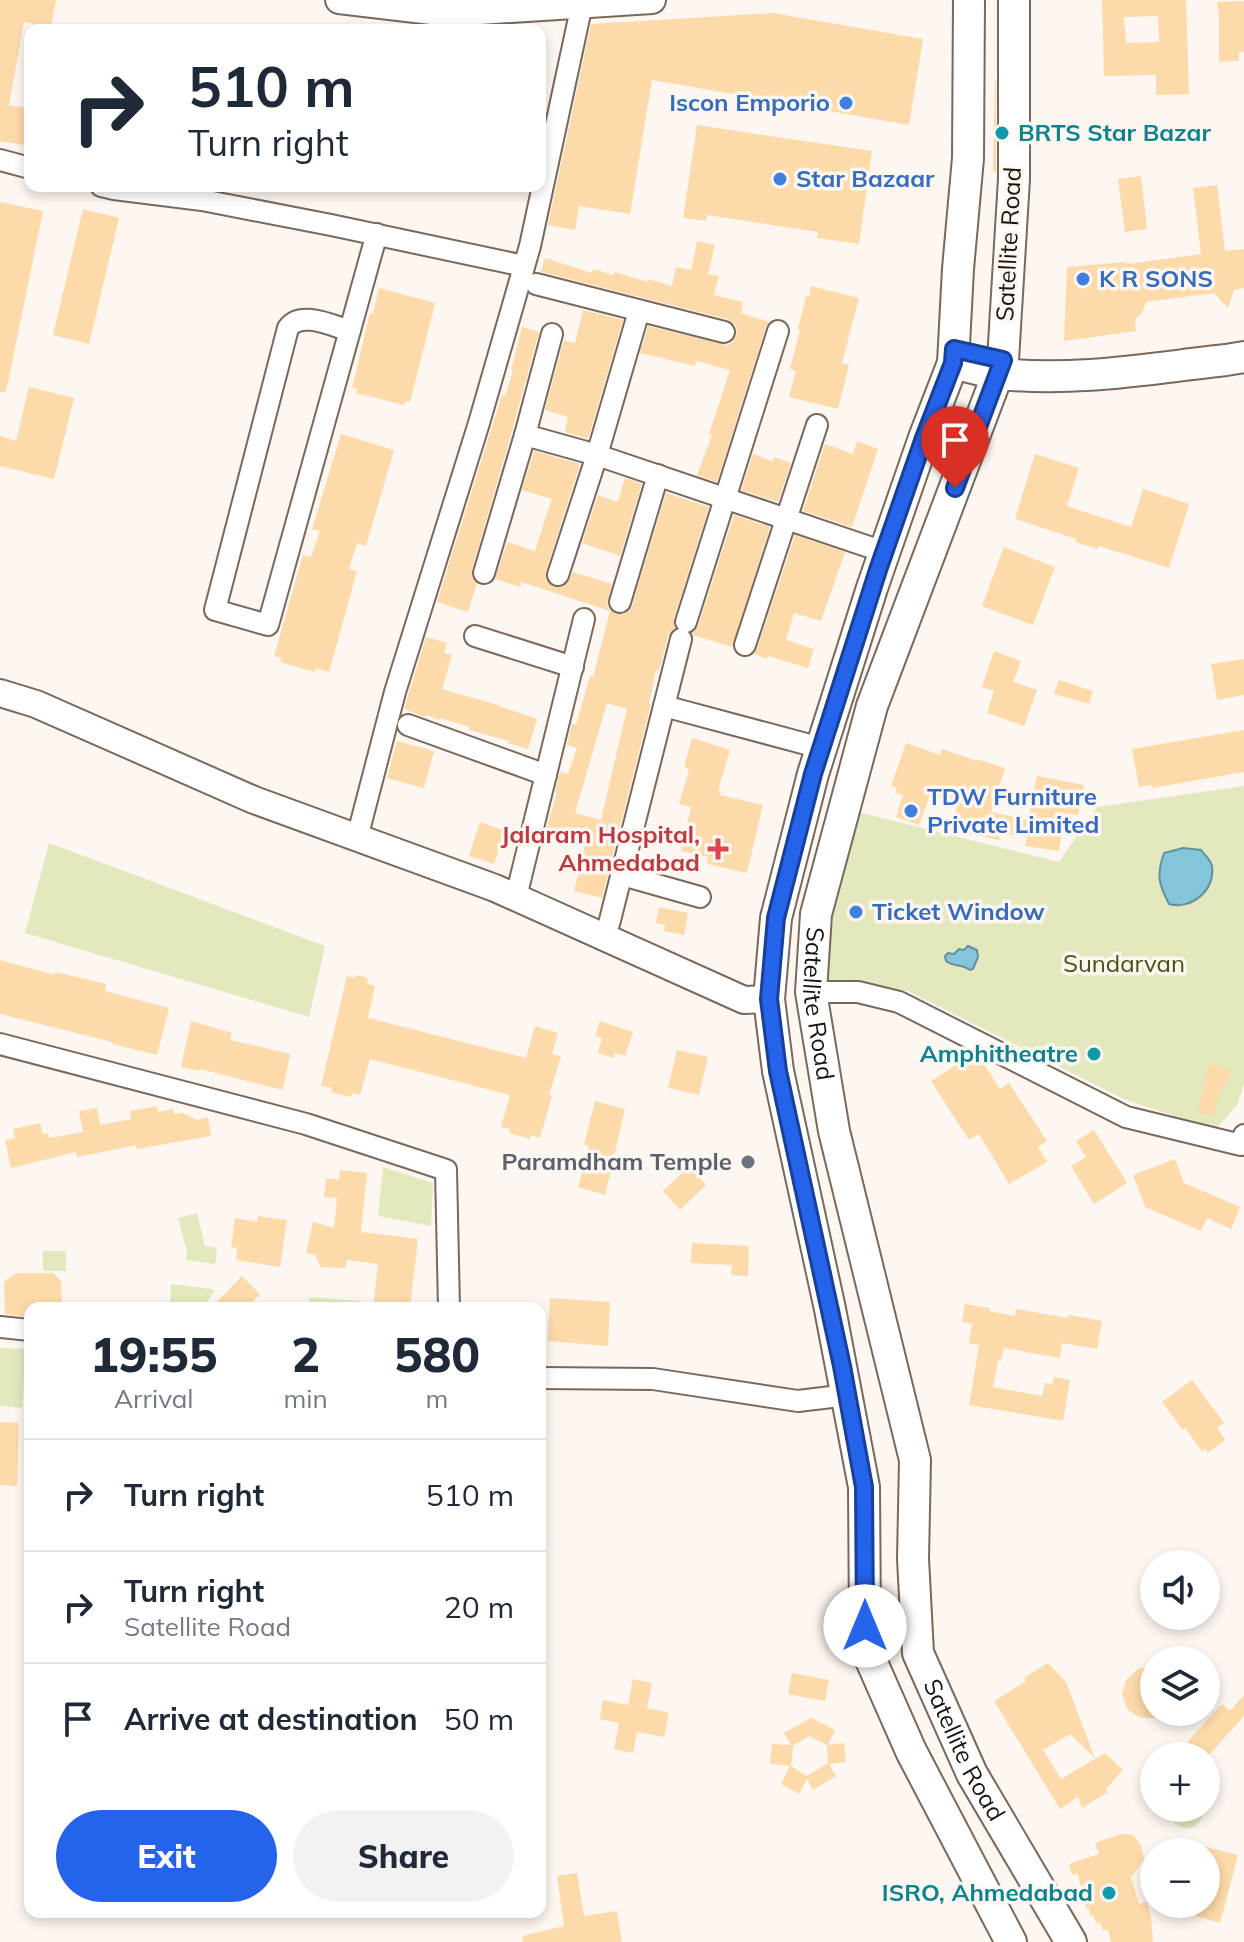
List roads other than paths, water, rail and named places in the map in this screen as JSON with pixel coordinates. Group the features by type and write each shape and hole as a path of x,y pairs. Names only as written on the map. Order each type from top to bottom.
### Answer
{"main road":[{"name":"Satellite Road","path":"969,0 968,158 954,356 884,552 821,748 776,918 769,999 778,1071 848,1395 864,1487 865,1626 870,1658 911,1751 1011,1942"},
{"name":"Satellite Road","path":"1014,0 1014,179 1000,367 872,706 816,914 811,992 834,1131 915,1460 913,1559 918,1653 972,1774 1071,1942"},
{"path":"1000,367 1112,357 1244,337"},
{"path":"954,356 1049,377 1114,373 1244,357"}],"street":[{"path":"339,0 449,13 466,6 652,0"},
{"path":"546,175 582,4"},
{"path":"0,160 24,166"},
{"path":"138,192 202,200 524,266"},
{"path":"357,838 395,692 479,423 542,192"},
{"path":"350,331 311,320 292,323 288,328 215,610 268,625 350,331 377,234"},
{"path":"536,284 724,332"},
{"path":"558,575 639,311"},
{"path":"609,924 683,630 778,331"},
{"path":"484,573 552,334"},
{"path":"745,645 817,425"},
{"path":"525,435 597,455 884,552"},
{"path":"620,602 658,475"},
{"path":"516,897 584,619"},
{"path":"475,636 573,667"},
{"path":"0,693 36,704 254,800 516,897 744,1000 769,999"},
{"path":"664,706 821,748"},
{"path":"408,725 546,775"},
{"path":"622,875 700,897"},
{"path":"811,992 858,992 899,1002 1126,1117 1243,1143"},
{"path":"0,1044 306,1124 446,1170 449,1302"},
{"path":"0,1327 24,1329"},
{"path":"546,1378 653,1379 798,1401 848,1395"}],"water":[{"path":"1183,848 1201,850 1209,860 1210,883 1206,891 1193,901 1169,904 1160,880 1160,868 1164,853"},
{"path":"968,946 977,950 978,957 973,969 946,961 948,953 954,954"}],"place":[{"name":"Iscon Emporio","path":"846,103"},
{"name":"BRTS Star Bazar","path":"1002,133"},
{"name":"Star Bazaar","path":"780,179"},
{"name":"K R SONS","path":"1083,279"},
{"name":"TDW Furniture Private Limited","path":"911,811"},
{"name":"Jalaram Hospital, Ahmedabad","path":"718,849"},
{"name":"Ticket Window","path":"856,912"},
{"name":"Amphitheatre","path":"1094,1054"},
{"name":"Paramdham Temple","path":"748,1162"},
{"name":"ISRO, Ahmedabad","path":"1109,1893"}],"park label":[{"name":"Sundarvan","path":"1124,964"}]}
